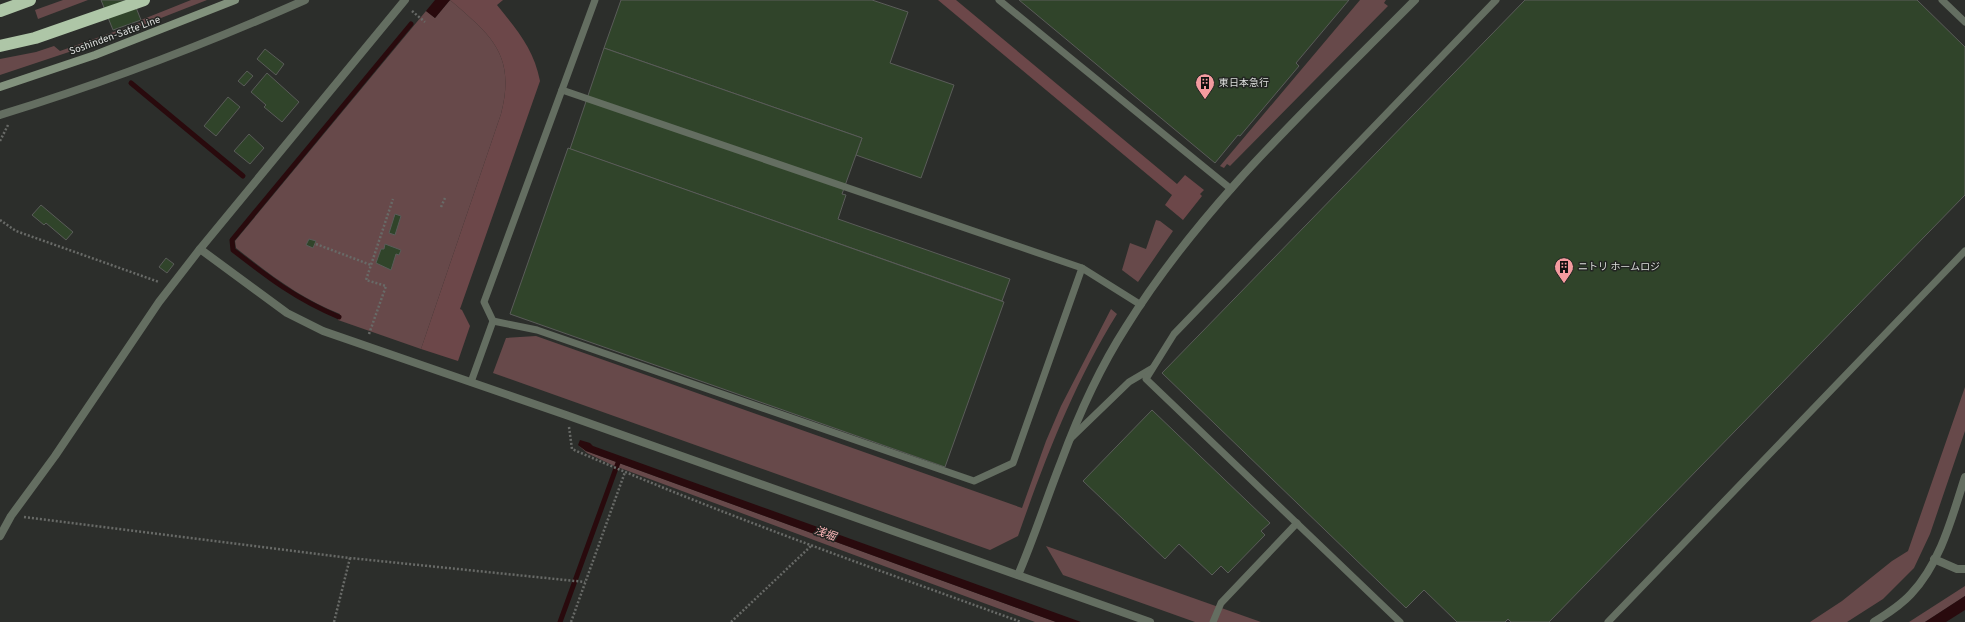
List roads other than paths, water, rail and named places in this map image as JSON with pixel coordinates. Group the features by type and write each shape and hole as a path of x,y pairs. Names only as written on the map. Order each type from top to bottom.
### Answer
{"highway":[{"path":"0,11 30,0"},
{"path":"0,46 34,38 144,0"}],"main road":[{"name":"Soshinden-Satte Line","path":"0,87 95,55 235,0"}],"street":[{"path":"0,115 66,94 217,38 305,0"},
{"path":"0,536 11,516 56,456 171,286 405,0"},
{"path":"1018,575 1070,440 1097,379 1141,305 1209,213 1259,158 1414,0"},
{"path":"200,249 287,313 323,331 566,415 1150,622"},
{"path":"1874,622 1910,594 1923,579 1941,545 1965,477"},
{"path":"1934,559 1957,569 1965,569"}],"lane":[{"path":"471,382 493,321 484,302 595,0"},
{"path":"999,0 1231,189"},
{"path":"1400,622 1146,379 1174,334 1496,0"},
{"path":"1942,0 1965,22"},
{"path":"562,90 1082,268 1141,305"},
{"path":"1608,622 1965,251"},
{"path":"493,321 537,330 974,481 1013,463 1082,268"},
{"path":"1070,440 1129,382 1153,368"},
{"path":"1213,622 1221,603 1296,523"}],"water":[{"path":"435,0 450,0 435,18 426,11"},
{"name":"浅堀","path":"580,440 590,443 593,446 1081,622 1056,622 586,451 578,445"},
{"path":"1965,596 1965,610 1946,622 1925,622"}],"waterway":[{"path":"339,317 309,303 271,279 233,250 232,240 411,24"},
{"path":"131,83 243,176"},
{"path":"560,622 619,460"}],"place":[{"name":"東日本急行","path":"1205,100"},
{"name":"ニトリ ホームロジ","path":"1564,284"}]}
